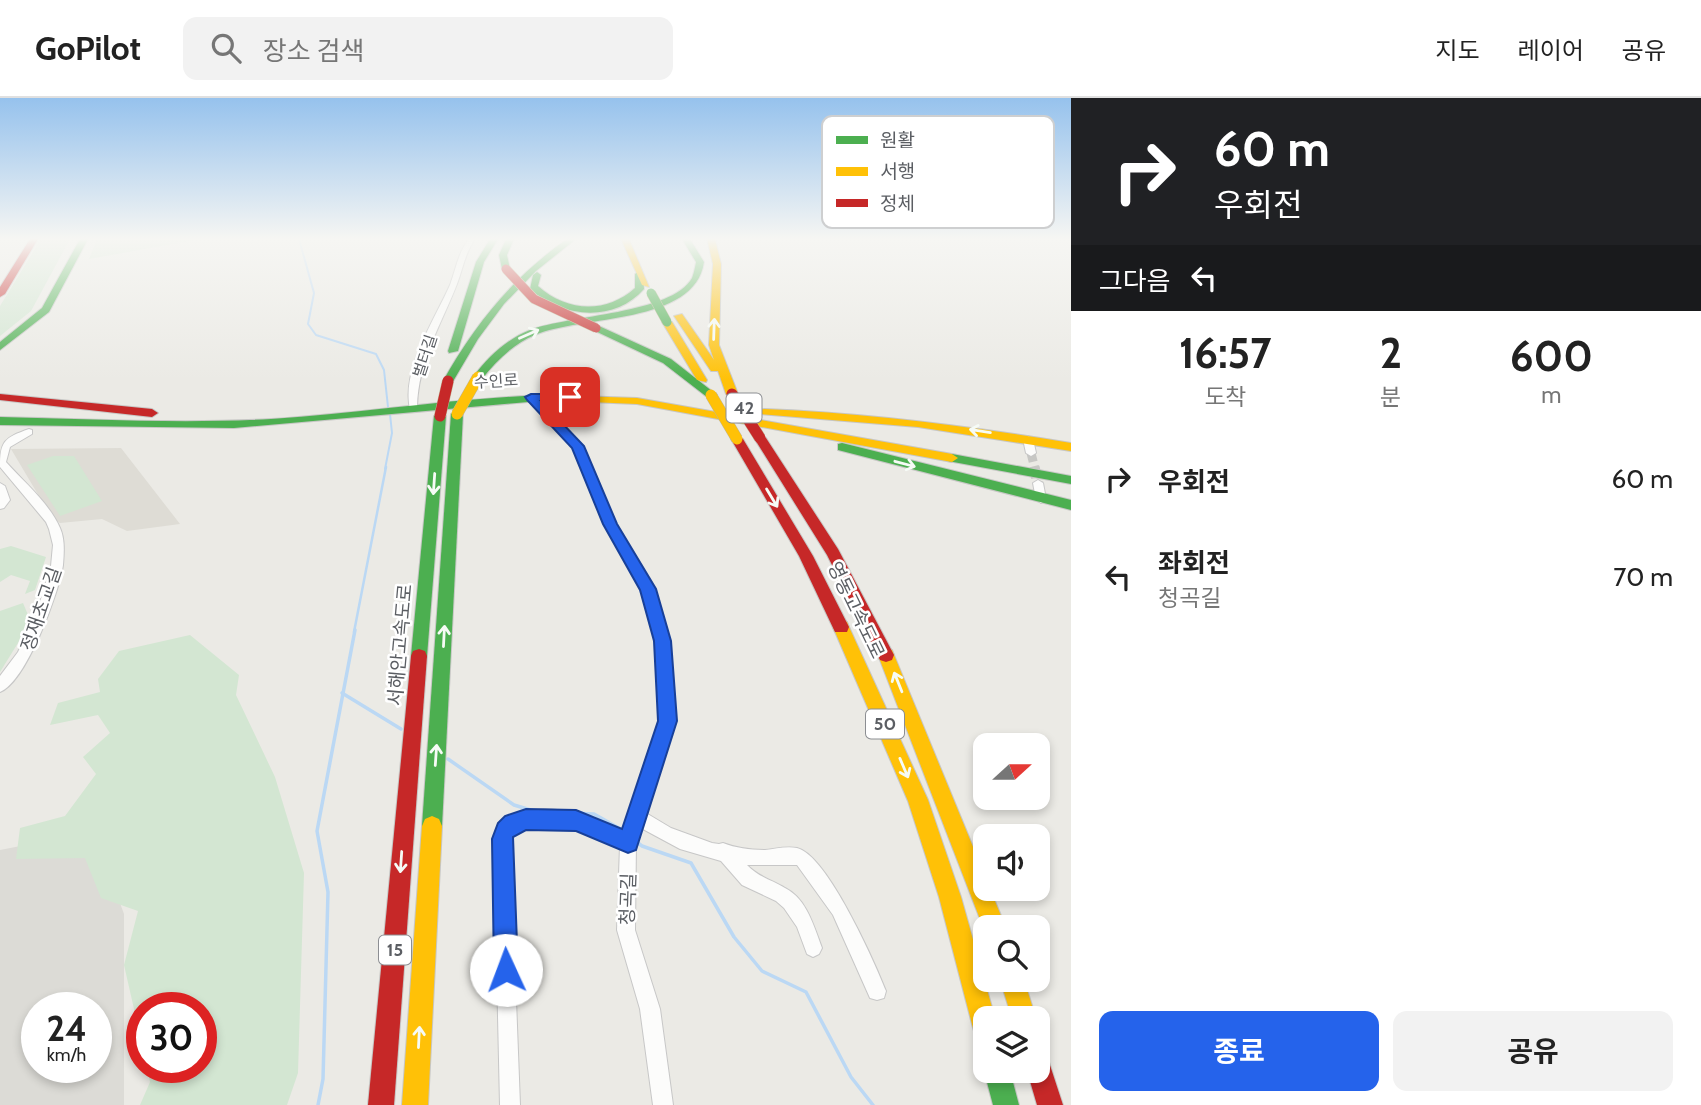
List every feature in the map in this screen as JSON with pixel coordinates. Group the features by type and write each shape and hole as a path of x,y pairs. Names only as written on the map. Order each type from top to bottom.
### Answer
{"main road":[{"path":"0,341 44,304 53,286"},
{"path":"0,347 46,310 59,286"},
{"path":"448,381 451,357 473,286"},
{"name":"서해안고속도로","path":"381,1105 440,416 448,381 471,336 510,286"},
{"path":"517,286 530,296 667,360 711,395"},
{"name":"15","path":"415,1105 457,414 472,378 484,336 513,296 524,286"},
{"path":"533,286 544,299 569,308 590,309 631,300 640,286"},
{"name":"영동고속도로","path":"651,286 656,291"},
{"name":"영동고속도로","path":"654,286 711,395 806,556 855,655 918,800 950,897 979,1006"},
{"path":"472,378 500,351 533,332 650,307 689,286"},
{"path":"716,286 714,345 732,394"},
{"name":"영동고속도로","path":"673,319 732,394 833,553 888,658 990,915"},
{"name":"수인로","path":"0,421 173,424 281,422 408,402 571,389 684,399 1071,480"},
{"path":"0,397 152,413"},
{"name":"수인로","path":"408,402 531,397 637,401 767,417 1071,471"},
{"name":"수인로","path":"0,409 152,413 275,412 381,406"},
{"path":"767,417 840,415 958,428 1030,446 1071,447"},
{"path":"767,417 785,431 1040,491 1071,505"},
{"path":"0,433 173,424"},
{"path":"1000,1083 1006,1105"},
{"path":"1043,1083 1050,1105"}],"street":[{"name":"벌터길","path":"408,402 423,351 452,286"},
{"name":"청곡길","path":"531,397 578,446 610,524 648,589 663,641 668,721 628,842 626,930 650,1009 663,1105"},
{"name":"정재초교길","path":"0,686 22,662 30,645 58,559 54,529 5,473 1,462 2,449 8,441 29,432"},
{"path":"0,486 5,500 0,505"},
{"path":"638,817 670,838 723,852 763,858 789,854 805,861 839,909 877,991"},
{"path":"510,1105 502,839 505,830 512,823 526,819 576,820 628,842"},
{"path":"723,852 748,879 782,895 790,902 804,922 813,947"}],"shaded area":[{"path":"121,448 180,524 127,531 102,519 60,523 52,518 11,449"},
{"path":"36,843 104,860 124,914 124,1105 0,1105 0,850"}],"green space":[{"path":"12,286 45,286 31,311 0,336 0,306"},
{"path":"53,456 74,456 102,501 60,516 27,465"},
{"path":"11,546 46,557 35,590 25,594 30,581 11,575 0,582 0,549"},
{"path":"23,603 31,622 0,672 0,611"},
{"path":"190,635 239,675 236,695 275,777 304,873 298,1073 287,1105 140,1105 150,1083 217,1083 217,992 130,992 124,965 138,911 101,898 85,858 16,859 20,828 65,816 96,774 83,757 110,733 98,715 50,725 58,703 100,692 98,679 119,651"}],"waterway":[{"path":"312,286 314,293 308,324 316,335 376,354 384,370 388,407"},
{"path":"385,469 392,433 390,414"},
{"path":"354,632 386,467"},
{"path":"343,694 355,630"},
{"path":"318,1105 323,1079 328,892 317,831 343,694"},
{"path":"343,694 401,729"},
{"path":"448,759 514,805 534,811"},
{"path":"572,813 594,814 624,831"},
{"path":"634,840 642,846 691,863 734,937 762,971 806,992 851,1077 873,1105"}],"tunnel":[{"path":"1031,453 1035,469"},
{"path":"1034,467 1038,483"}],"traffic: fast":[{"path":"0,347 46,310 59,286"},
{"path":"453,351 473,286"},
{"path":"448,381 486,320 515,286"},
{"path":"533,286 544,297 557,304 586,310 616,305 629,299 640,286"},
{"path":"478,377 506,348 531,332 559,324 643,309 662,303 689,286"},
{"path":"651,293 667,322"},
{"path":"596,328 667,361 711,395"},
{"path":"0,421 234,424 313,419 469,402 547,398"},
{"path":"432,826 457,414"},
{"path":"419,656 440,416"},
{"path":"842,447 1071,505"},
{"path":"952,458 1071,480"},
{"path":"1000,1083 1006,1105"}],"traffic: slow":[{"path":"716,286 714,345 732,394"},
{"path":"679,316 715,369"},
{"path":"667,322 702,380"},
{"path":"457,414 478,377"},
{"path":"711,395 737,439"},
{"path":"547,398 637,401 952,458"},
{"path":"764,412 918,424 1071,447"},
{"path":"841,627 918,800 950,897 979,1006"},
{"path":"886,655 990,915"},
{"path":"415,1105 432,826"},
{"path":"1016,992 1020,1006"}],"traffic: jam":[{"path":"0,294 5,286"},
{"path":"520,286 546,306 596,328"},
{"path":"440,416 448,381"},
{"path":"732,394 760,438"},
{"path":"0,397 152,413"},
{"path":"760,438 833,553 886,655"},
{"path":"737,439 806,556 841,627"},
{"path":"381,1105 419,656"},
{"path":"1043,1083 1050,1105"}],"route":[{"path":"506,970 502,839 505,830 512,823 526,819 541,817 576,820 628,842 635,829 668,721 663,641 648,589 610,524 578,446 531,397 570,397"}]}
